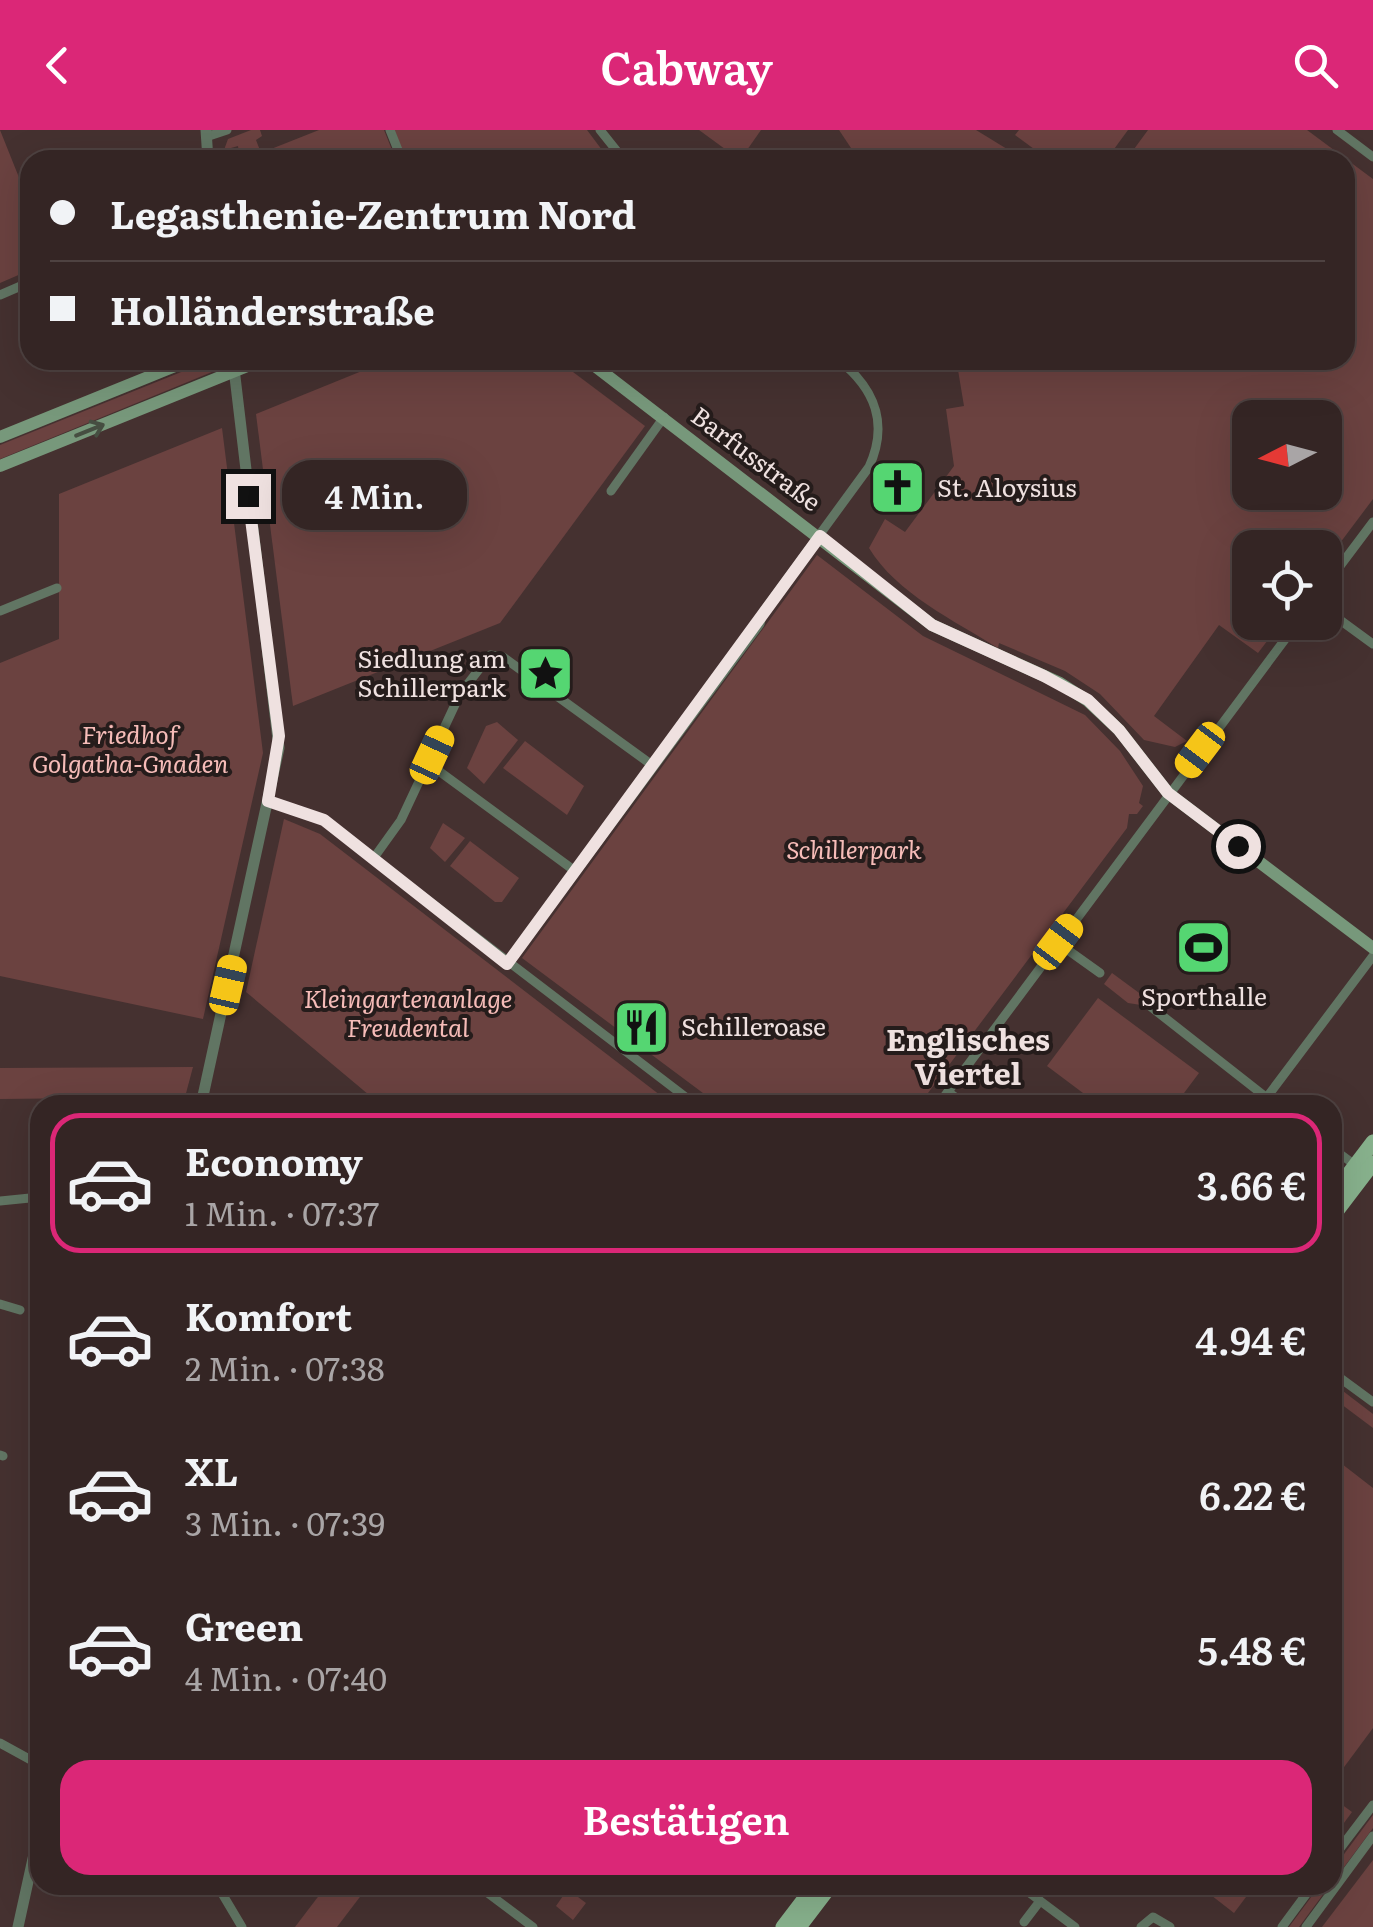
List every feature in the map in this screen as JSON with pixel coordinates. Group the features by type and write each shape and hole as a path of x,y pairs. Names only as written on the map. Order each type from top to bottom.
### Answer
{"main road":[{"path":"0,437 165,370"},
{"path":"0,466 224,370"},
{"name":"Barfusstraße","path":"601,370 932,625 1088,700 1119,730 1168,793 1373,948"},
{"path":"1342,1203 1367,1169 1373,1142"},
{"path":"1342,1188 1367,1169"},
{"path":"783,1927 807,1895"},
{"path":"800,1927 824,1895"}],"street":[{"path":"206,134 226,130"},
{"path":"600,130 616,150"},
{"path":"1337,130 1373,157"},
{"path":"203,1095 279,736 233,370"},
{"path":"507,964 760,624 763,612 870,467 880,420 871,395 848,370"},
{"path":"610,491 664,417"},
{"path":"1342,563 1373,522"},
{"path":"0,611 58,588"},
{"path":"1342,621 1373,644"},
{"path":"946,1095 1284,640"},
{"path":"372,859 402,820 468,683 485,659 496,655 652,765"},
{"path":"428,764 575,870"},
{"path":"268,801 324,820 683,1095"},
{"path":"1058,942 1100,973"},
{"path":"1269,1095 1373,956"},
{"path":"1146,1002 1257,1095"},
{"path":"948,1092 952,1095"},
{"path":"1342,1154 1367,1169"},
{"path":"0,1202 30,1199"},
{"path":"0,1304 20,1310"},
{"path":"1342,1379 1373,1402"},
{"path":"0,1743 30,1760"},
{"path":"1342,1846 1373,1806"},
{"path":"1342,1878 1373,1836"},
{"path":"18,1927 30,1872"},
{"path":"223,1895 242,1927"},
{"path":"491,1895 532,1927"},
{"path":"1032,1895 1075,1927"},
{"path":"1282,1927 1306,1895"},
{"path":"1306,1927 1330,1895"},
{"path":"1024,1922 1040,1901"},
{"path":"1141,1927 1153,1917 1170,1927"}],"green space":[{"path":"0,130 20,180 20,274 0,283"},
{"path":"251,130 260,130 262,136 256,140 260,150 239,150 238,146 224,150 228,139"},
{"path":"319,130 384,130 392,150 269,150"},
{"path":"394,130 587,130 602,150 402,150"},
{"path":"699,130 761,130 747,150 726,150"},
{"path":"839,130 976,130 1009,150 852,150"},
{"path":"1019,130 1128,130 1113,150 1035,150 1015,135"},
{"path":"1148,130 1307,130 1334,150 1133,150"},
{"path":"1355,166 1373,179 1373,499 1342,540 1342,530 1232,530 1232,634 1219,625 1154,716 1187,741 1175,747 1144,740 1100,694 1065,671 999,643 998,648 927,605 894,579 869,548 885,519 905,532 954,466 946,409 964,406 958,370 1355,370"},
{"path":"186,370 212,370 0,459 0,445"},
{"path":"364,370 570,370 645,426 500,623 293,706 256,414"},
{"name":"Friedhof Golgatha-Gnaden","path":"222,428 263,753 203,1019 0,976 0,663 59,639 59,494"},
{"name":"Schillerpark","path":"817,555 923,636 1085,715 1120,751 1143,786 1139,803 1143,806 1137,814 1129,814 1127,828 927,1095 706,1095 522,958"},
{"path":"1240,640 1268,640 1258,653"},
{"path":"497,722 518,740 484,784 467,768 486,726"},
{"path":"525,741 584,786 567,815 503,768"},
{"name":"Kleingartenanlage Freudental","path":"284,819 320,834 660,1095 369,1095 246,992"},
{"path":"443,823 465,838 445,862 430,848"},
{"path":"470,841 519,878 502,902 495,902 450,866"},
{"path":"1112,973 1146,998 1141,1005 1128,1003 1104,984"},
{"path":"1098,998 1199,1073 1182,1095 1086,1095 1047,1066"},
{"path":"193,1067 186,1095 30,1095 30,1099 0,1099 0,1068"},
{"path":"1342,1390 1373,1414 1373,1428 1342,1405"},
{"path":"1342,1464 1373,1488 1373,1728 1342,1770"},
{"path":"1342,1805 1352,1812 1342,1826"},
{"path":"1373,1815 1373,1828 1342,1870 1342,1857"},
{"path":"1373,1860 1373,1927 1322,1927"},
{"path":"319,1895 361,1895 337,1927 295,1927"},
{"path":"564,1895 575,1895 586,1903 573,1920 556,1906"},
{"path":"1211,1895 1248,1895 1234,1913"},
{"path":"1313,1895 1323,1895 1299,1927 1289,1927"}],"place":[{"name":"St. Aloysius","path":"898,488"},
{"name":"Siedlung am Schillerpark","path":"545,673"},
{"name":"Sporthalle","path":"1204,948"},
{"name":"Schilleroase","path":"642,1027"}],"district":[{"name":"Englisches Viertel","path":"968,1058"}],"route":[{"path":"248,496 279,736 268,801 294,806 324,820 507,964 760,624 763,612 820,536 932,625 997,658 1060,683 1088,700 1119,730 1168,793 1238,846"}]}
